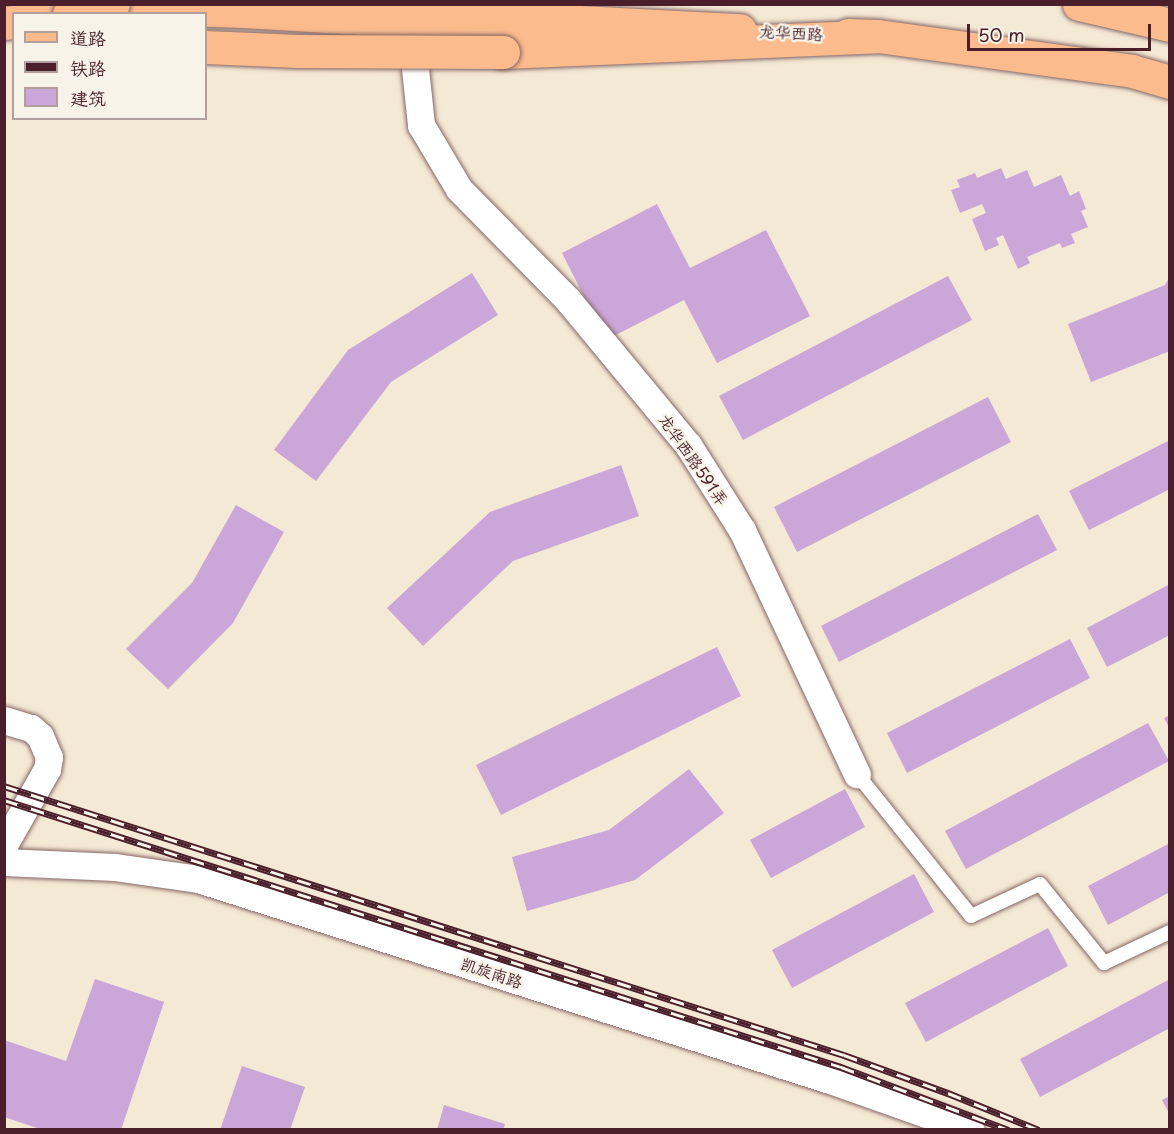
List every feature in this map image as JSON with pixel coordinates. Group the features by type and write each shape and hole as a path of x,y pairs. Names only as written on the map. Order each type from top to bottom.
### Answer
{"main road":[{"name":"龙华西路","path":"27,4 242,11 413,13 878,36 1132,71 1170,82"},
{"path":"78,12 113,4"},
{"path":"1079,4 1170,25"},
{"path":"207,47 298,51 503,52 878,36"}],"street":[{"name":"龙华西路591弄","path":"413,13 422,125 459,189 568,300 688,445 742,530 857,774"},
{"path":"4,720 31,728 40,736 49,757 47,769 4,845"},
{"name":"凯旋南路","path":"4,862 115,867 198,879 832,1081 971,1130"}],"lane":[{"name":"龙华西路591弄","path":"857,774 971,916 1040,884 1104,963 1170,932"}],"building":[{"path":"1001,168 1006,179 1027,170 1034,187 1061,175 1070,196 1079,191 1086,209 1081,211 1088,227 1071,234 1075,243 1062,248 1060,243 1027,257 1030,263 1018,269 1003,235 996,238 999,245 985,251 972,219 986,213 982,204 960,213 951,190 960,187 957,180 975,173 977,178"},
{"path":"657,204 690,268 766,230 810,316 717,363 684,300 606,340 562,253"},
{"path":"472,273 498,315 391,382 316,481 274,450 348,350"},
{"path":"948,276 972,320 743,440 719,396"},
{"path":"1170,276 1170,351 1091,382 1068,324 1165,285"},
{"path":"988,397 1011,442 797,552 774,507"},
{"path":"1170,440 1170,489 1089,530 1069,491"},
{"path":"621,465 639,516 513,561 423,646 387,608 490,512"},
{"path":"236,505 284,532 233,623 168,689 126,649 192,583"},
{"path":"1038,514 1057,550 839,662 821,626"},
{"path":"1170,584 1170,635 1107,667 1087,628"},
{"path":"1070,639 1090,678 907,773 887,733"},
{"path":"717,647 741,696 501,815 476,765"},
{"path":"1170,715 1170,729 1164,718"},
{"path":"1148,723 1169,761 966,869 945,831"},
{"path":"689,769 724,813 635,880 527,911 512,857 609,830"},
{"path":"845,789 865,827 771,878 750,840"},
{"path":"1170,843 1170,892 1108,925 1088,886"},
{"path":"914,874 934,912 792,988 772,950"},
{"path":"1048,928 1068,966 926,1042 905,1003"},
{"path":"95,979 164,1002 121,1130 43,1130 4,1117 4,1040 66,1061"},
{"path":"1170,979 1170,1028 1040,1097 1020,1059"},
{"path":"242,1066 305,1087 290,1130 220,1130"},
{"path":"1170,1096 1170,1115 1162,1100"},
{"path":"444,1105 505,1124 503,1130 437,1130"}],"railway":[{"path":"4,786 844,1055 948,1093 1039,1130"},
{"path":"4,800 841,1067 1009,1130"}]}
